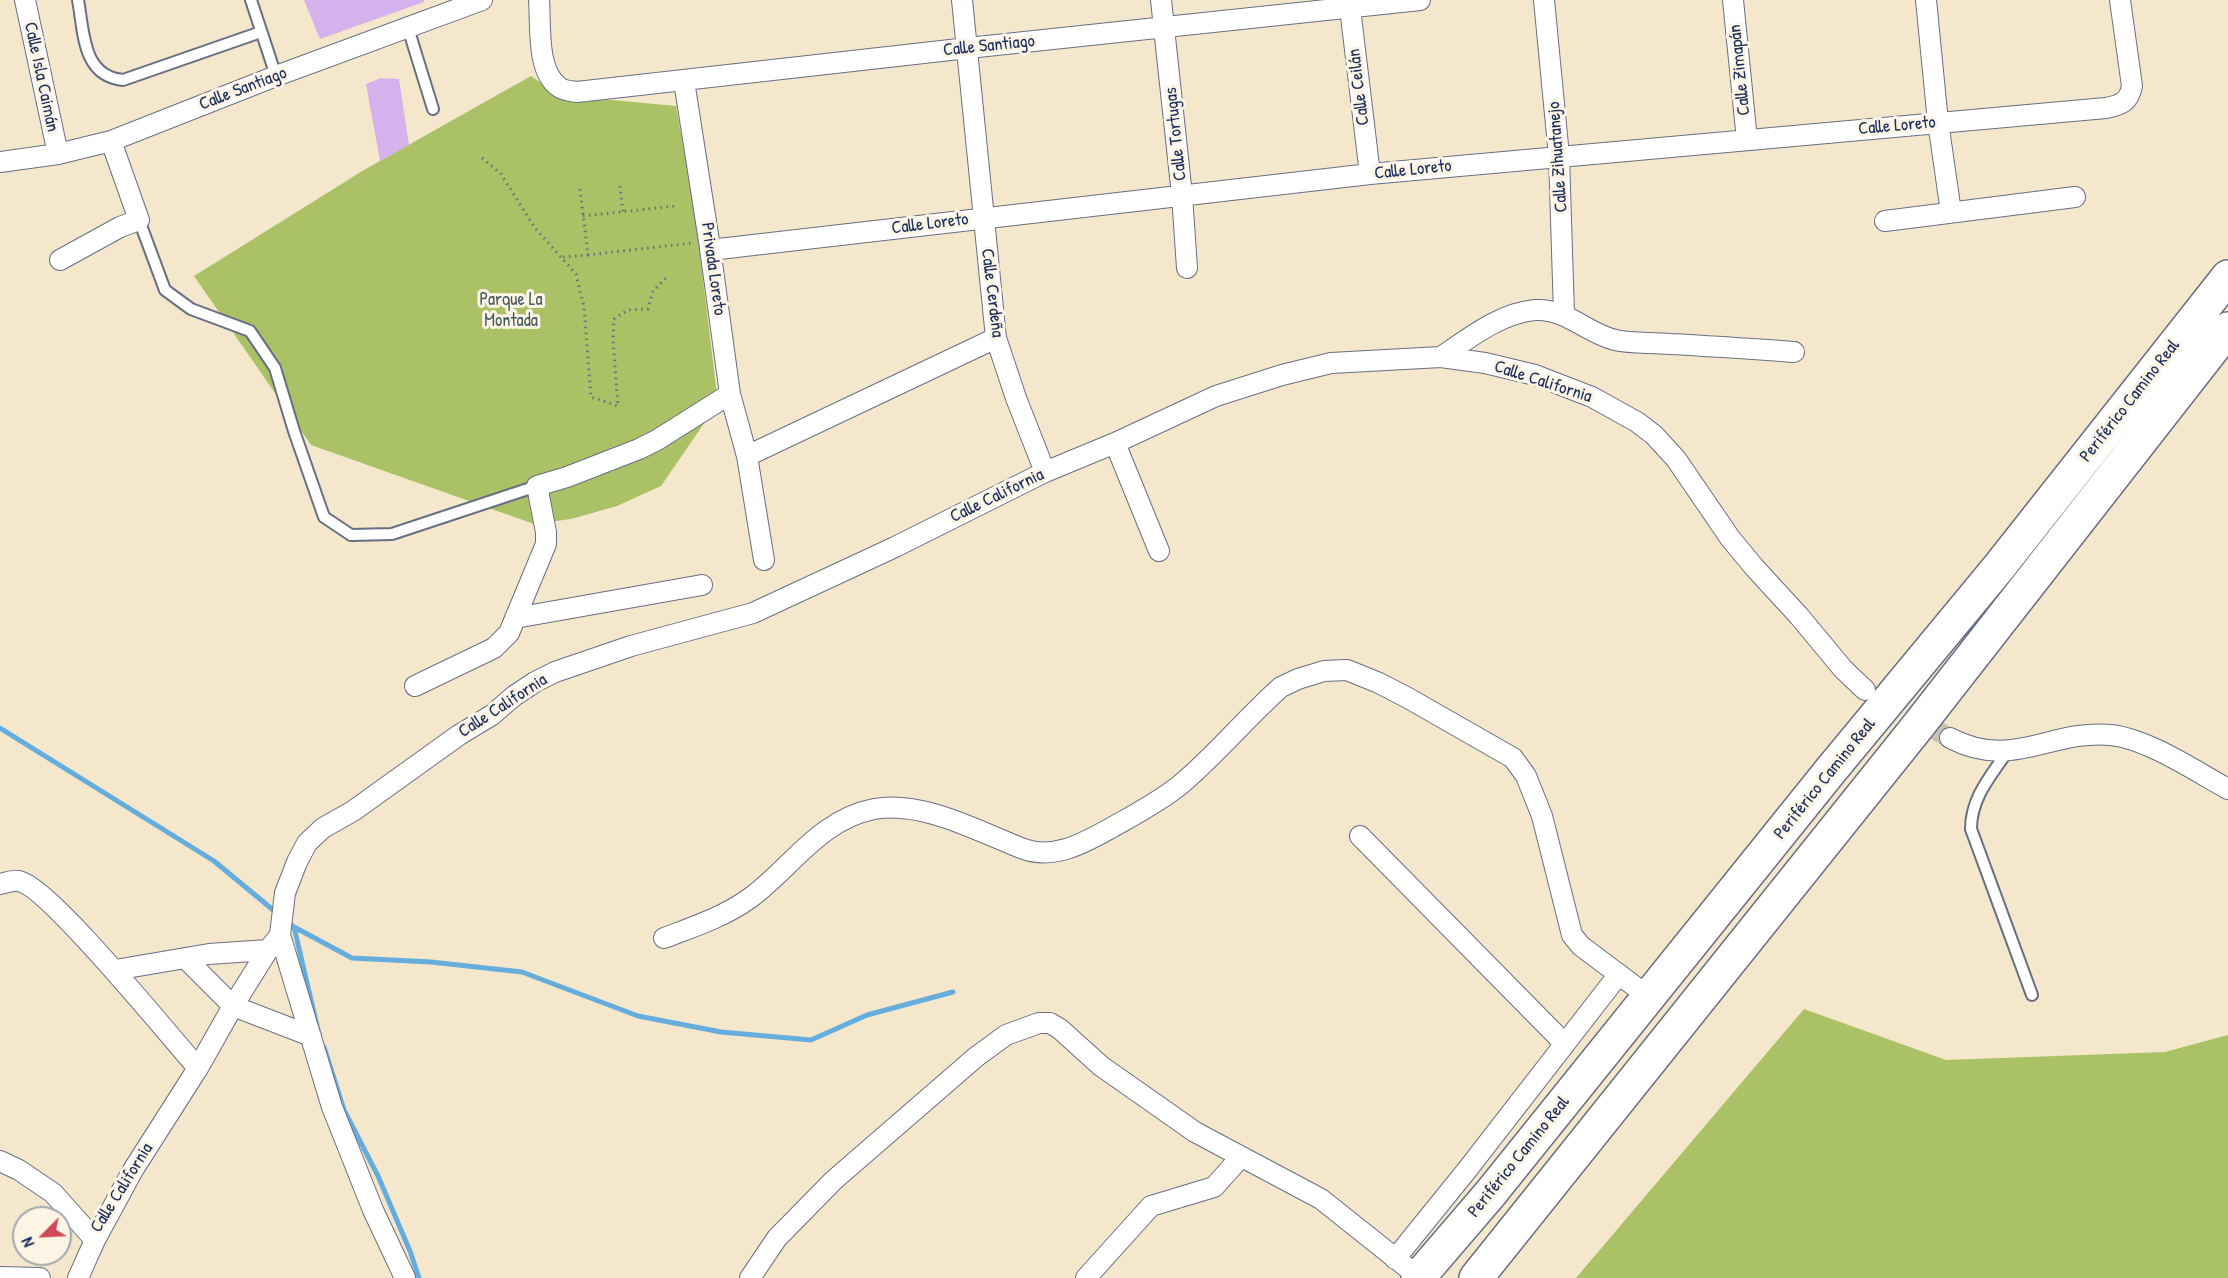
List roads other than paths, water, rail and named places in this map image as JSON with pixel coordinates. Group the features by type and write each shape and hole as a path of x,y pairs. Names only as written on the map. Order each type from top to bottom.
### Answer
{"highway":[{"name":"Periférico Camino Real","path":"1411,1271 1490,1194 1999,567 2228,277"},
{"name":"Periférico Camino Real","path":"1476,1278 1918,726 2228,329"}],"street":[{"name":"Calle Isla Caimán","path":"25,0 58,154"},
{"name":"Calle Santiago","path":"0,162 58,154 111,141 276,76 482,0"},
{"name":"Calle Santiago","path":"539,0 543,62 550,78 559,88 577,92 1164,27 1349,3 1420,0"},
{"name":"Calle Cerdeña","path":"962,0 996,338 1016,398 1045,472"},
{"name":"Calle Tortugas","path":"1161,0 1182,195 1187,268"},
{"name":"Calle Zihuatanejo","path":"1544,0 1559,156 1564,314"},
{"name":"Calle Zimapán","path":"1733,0 1747,140"},
{"path":"1926,0 1938,122 1951,212"},
{"name":"Calle Loreto","path":"710,245 983,218 1370,174 2116,106 2125,103 2131,96 2132,86 2120,0"},
{"name":"Calle Ceilán","path":"1349,3 1370,174"},
{"name":"Privada Loreto","path":"684,81 710,245 730,394 747,456 764,560"},
{"path":"60,260 120,227 139,220 111,141"},
{"path":"1886,221 2075,197"},
{"path":"1441,357 1470,337 1505,318 1535,310 1564,314 1595,334 1636,344 1660,343 1794,351"},
{"path":"747,456 996,338"},
{"name":"Calle California","path":"0,1161 19,1170 53,1193 95,1240 133,1170 274,943 285,893 307,843 322,828 353,811 459,735 492,715 535,682 555,672 631,646 753,613 895,547 1045,472 1216,396 1282,375 1331,363 1441,357 1485,363 1535,375 1608,405 1654,435 1676,459 1730,538 1843,669 1865,690"},
{"path":"415,686 494,648 508,633 546,544 546,532 537,486 639,449 730,394"},
{"path":"1115,442 1159,550"},
{"path":"515,618 702,585"},
{"path":"663,938 712,919 748,900 768,884 813,840 840,823 875,809 905,808 945,818 1025,850 1055,851 1086,842 1179,786 1281,687 1324,671 1347,670 1408,698 1513,758 1526,776 1542,816 1572,935 1581,946 1649,997"},
{"path":"1950,738 1968,748 2007,752 2063,738 2093,734 2130,738 2228,789"},
{"path":"1360,836 1565,1044"},
{"path":"0,884 19,881 39,892 115,970 198,1068"},
{"path":"115,970 274,943 311,1036 332,1107 373,1210 405,1278"},
{"path":"185,958 233,1006 311,1036"},
{"path":"750,1278 777,1238 834,1180 976,1057 1006,1035 1039,1023 1050,1023 1060,1029 1110,1072 1195,1132 1240,1158 1321,1199 1411,1271 1467,1170 1619,974"},
{"path":"1086,1278 1151,1206 1214,1187 1240,1158"},
{"path":"1467,1170 1490,1194"},
{"path":"78,1278 95,1240"},
{"path":"0,1277 40,1278"}],"lane":[{"path":"78,0 90,59 100,72 112,79 123,80 261,32"},
{"path":"251,0 276,76"},
{"path":"408,27 433,109"},
{"path":"139,220 165,290 191,309 250,331 275,368 324,517 351,535 393,534 537,486"},
{"path":"2007,752 1977,797 1971,814 1971,828 2032,995"}],"waterway":[{"path":"0,728 214,861 278,914"},
{"path":"287,922 294,927 318,1030"},
{"path":"294,927 352,958 431,962 522,972 638,1016 721,1032 811,1040 867,1015 953,992"},
{"path":"324,1047 344,1110 378,1176 419,1278"}],"tunnel":[{"path":"1880,699 1950,738"}],"park label":[{"name":"Parque La Montada","path":"511,310"}]}
